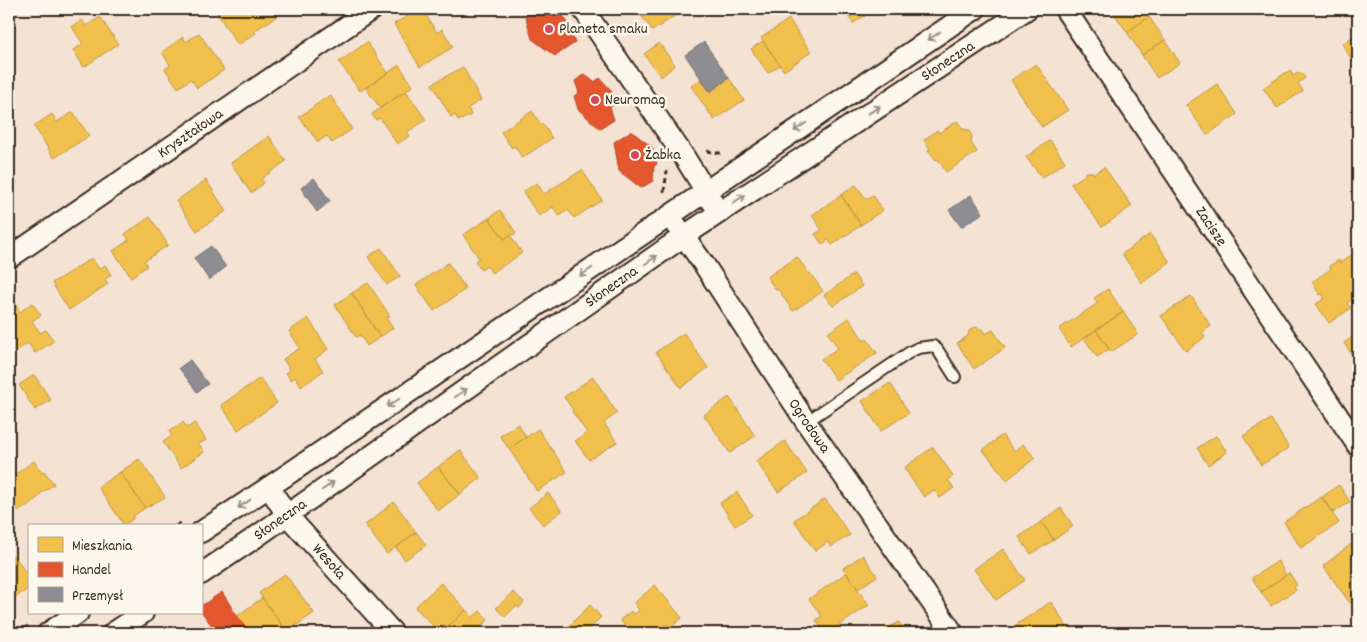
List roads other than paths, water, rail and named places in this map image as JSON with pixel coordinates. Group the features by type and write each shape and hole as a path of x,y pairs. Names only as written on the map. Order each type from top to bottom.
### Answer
{"street":[{"name":"Kryształowa","path":"9,258 372,9"},
{"path":"584,9 685,158 719,213"},
{"name":"Słoneczna","path":"202,531 974,9"},
{"name":"Słoneczna","path":"202,573 684,236 1027,9"},
{"name":"Zacisze","path":"1065,9 1358,446"},
{"name":"Ogrodowa","path":"669,216 705,266 806,422 952,633"},
{"name":"Wesoła","path":"268,488 287,514 393,633"},
{"path":"48,633 76,614"},
{"path":"113,633 142,614"}],"lane":[{"path":"806,422 918,348 933,346 937,349 955,377"}],"place":[{"name":"Planeta smaku","path":"549,29"},
{"name":"Neuromag","path":"595,100"},
{"name":"Żabka","path":"635,155"}]}
